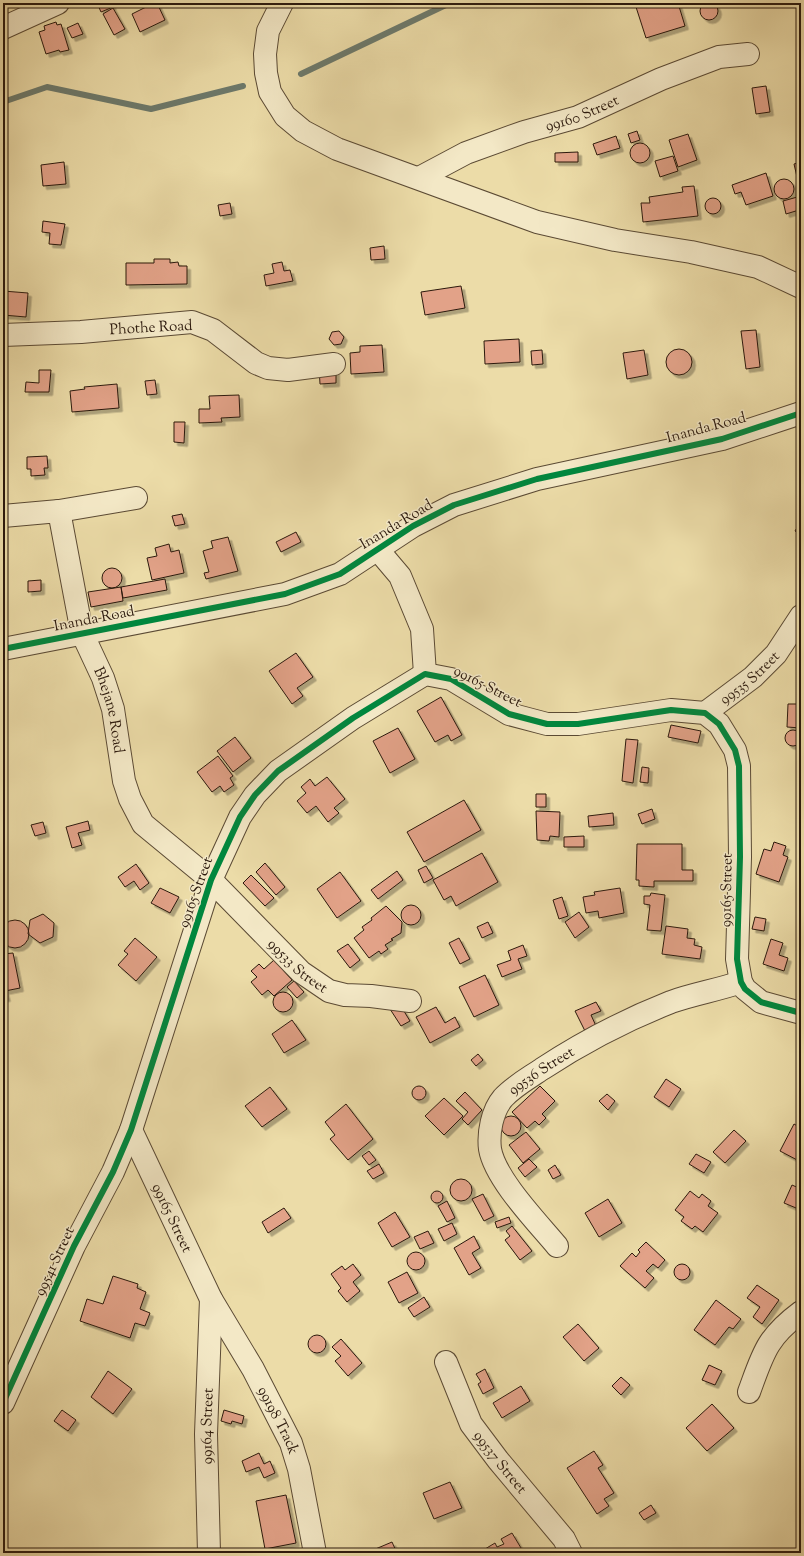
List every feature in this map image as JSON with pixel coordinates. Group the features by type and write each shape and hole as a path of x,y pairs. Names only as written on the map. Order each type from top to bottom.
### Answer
{"street":[{"path":"3,28 58,3"},
{"path":"282,3 268,31 265,54 270,92 285,116 303,131 338,149 537,222 615,240 691,252 758,267 801,287"},
{"name":"99160 Street","path":"419,178 466,153 524,132 578,116 661,79 719,57 748,54"},
{"name":"Phothe Road","path":"3,335 81,332 192,322 213,330 256,363 268,368 288,370 334,364"},
{"name":"Inanda Road","path":"3,649 285,594 340,574 413,526 454,505 537,479 722,439 801,413"},
{"path":"3,516 59,511 136,498"},
{"name":"Bhejane Road","path":"59,511 82,633 103,678 113,709 124,781 130,799 143,824 211,880"},
{"path":"378,550 400,576 422,629 425,674"},
{"name":"99535 Street","path":"705,713 725,696 752,677 776,654 801,616"},
{"name":"99165 Street","path":"211,1299 131,1130 211,880 240,817 255,795 278,771 353,718 425,674 451,679 509,714 546,724 578,724 671,710 705,713 719,724 735,750 738,766 740,856 737,959 741,982"},
{"name":"99533 Street","path":"211,880 301,972 330,991 345,996 370,996 410,1001"},
{"path":"741,982 745,989 761,1002 801,1013"},
{"name":"99536 Street","path":"557,1246 529,1213 508,1184 496,1164 490,1150 492,1119 502,1099 512,1089 564,1054 640,1016 672,1002 741,982"},
{"name":"99541 Street","path":"3,1403 74,1246 113,1172 131,1130"},
{"name":"99164 Street","path":"209,1553 206,1434 211,1299"},
{"name":"99198 Track","path":"211,1299 253,1369 291,1443 299,1469 314,1553"},
{"path":"748,1392 766,1346 782,1326 801,1312"},
{"name":"99537 Street","path":"446,1362 471,1424 498,1460 564,1539 571,1553"}],"building":[{"path":"705,2 713,2 718,7 716,18 713,20 705,20 700,15 700,7"},
{"path":"97,3 111,3 113,7 101,12"},
{"path":"154,3 157,3 165,20 140,32 132,14"},
{"path":"650,3 678,3 685,26 646,38 636,7"},
{"path":"113,8 125,29 114,35 103,14"},
{"path":"56,22 57,25 61,24 69,50 60,52 59,50 46,54 39,32 45,30 44,26"},
{"path":"78,23 83,34 72,38 67,28"},
{"path":"766,86 770,112 756,114 752,88"},
{"path":"637,131 640,140 631,143 628,134"},
{"path":"688,134 697,160 678,167 669,140"},
{"path":"616,136 620,148 597,155 593,144"},
{"path":"636,143 644,143 650,149 650,157 644,163 636,163 630,157 630,149"},
{"path":"578,152 578,162 555,162 555,153"},
{"path":"673,156 678,171 660,177 655,161"},
{"path":"64,162 66,184 43,186 41,165"},
{"path":"801,162 801,190 800,190 794,164"},
{"path":"766,173 773,196 746,205 741,192 735,194 732,185"},
{"path":"784,179 791,182 794,189 791,196 784,199 777,196 774,189 777,182"},
{"path":"694,186 698,216 643,222 641,203 650,203 649,197 683,192 682,187"},
{"path":"801,196 801,208 786,214 783,201"},
{"path":"713,198 719,200 721,206 719,212 713,214 707,212 705,206 707,200"},
{"path":"230,203 232,214 220,216 218,205"},
{"path":"43,221 65,224 61,245 49,244 50,233 42,232"},
{"path":"384,246 385,259 371,260 370,248"},
{"path":"154,259 170,259 170,263 178,262 179,266 187,266 187,284 126,285 126,263 154,263"},
{"path":"282,262 284,271 290,270 293,281 266,286 264,275 274,273 272,264"},
{"path":"461,286 465,308 425,315 421,292"},
{"path":"3,291 28,293 26,317 3,315"},
{"path":"756,330 760,367 746,369 741,331"},
{"path":"339,331 344,337 341,344 334,345 329,339 332,332"},
{"path":"519,339 520,362 485,364 484,341"},
{"path":"382,345 384,372 351,374 350,353 360,352 360,346"},
{"path":"679,349 688,353 692,362 688,371 679,375 670,371 666,362 670,353"},
{"path":"542,350 543,364 532,365 531,351"},
{"path":"644,350 648,375 627,379 623,353"},
{"path":"319,367 336,367 336,383 320,384"},
{"path":"39,370 51,370 49,392 25,392 26,382 39,383"},
{"path":"155,380 157,394 147,395 145,381"},
{"path":"117,384 119,408 72,412 70,391 85,389 84,387"},
{"path":"239,395 240,417 221,418 222,422 199,423 199,409 210,409 209,396"},
{"path":"174,422 185,422 184,443 174,442"},
{"path":"47,456 48,468 44,468 45,475 31,476 31,469 27,469 27,457"},
{"path":"182,514 185,524 175,526 172,516"},
{"path":"801,521 801,535 795,531"},
{"path":"296,532 301,542 281,552 276,542"},
{"path":"228,537 238,571 206,579 204,573 209,572 203,551 213,548 211,541"},
{"path":"169,544 171,552 179,550 184,573 152,580 147,558 157,556 155,548"},
{"path":"112,568 119,571 122,578 119,585 112,588 105,585 102,578 105,571"},
{"path":"165,579 167,590 123,598 121,587"},
{"path":"41,580 41,591 28,592 28,581"},
{"path":"121,587 123,601 91,607 88,592"},
{"path":"296,653 313,677 297,688 303,696 292,704 269,671"},
{"path":"441,697 462,735 451,741 448,735 435,742 417,711"},
{"path":"788,704 801,704 801,728 787,727"},
{"path":"671,725 701,731 698,743 668,737"},
{"path":"398,728 415,759 390,773 373,741"},
{"path":"793,730 800,735 801,738 796,745 793,746 786,741 785,738 790,731"},
{"path":"235,737 251,758 233,772 217,751"},
{"path":"626,739 638,740 633,783 622,781"},
{"path":"218,756 233,776 230,778 234,785 224,792 220,786 212,792 197,772"},
{"path":"642,767 649,768 648,783 640,782"},
{"path":"327,777 345,799 334,808 339,813 328,822 316,806 307,813 297,801 306,793 301,787 310,779 315,786"},
{"path":"536,794 546,794 546,807 536,807"},
{"path":"464,800 481,830 424,862 407,832"},
{"path":"652,809 655,819 642,824 638,814"},
{"path":"536,811 560,812 559,837 550,836 549,841 537,840"},
{"path":"613,813 614,825 589,827 588,816"},
{"path":"88,821 90,830 78,833 82,845 72,848 66,827"},
{"path":"43,822 46,833 35,836 31,825"},
{"path":"584,836 584,847 564,847 564,837"},
{"path":"774,842 786,846 783,855 788,857 779,882 756,874 764,849 771,851"},
{"path":"637,844 682,844 682,870 693,870 693,881 654,881 654,887 639,886 639,880 636,880"},
{"path":"482,853 498,882 456,906 451,896 444,900 433,880"},
{"path":"265,863 285,887 276,895 256,872"},
{"path":"136,864 149,883 140,890 134,881 125,887 118,877"},
{"path":"426,866 433,878 424,883 418,870"},
{"path":"397,871 403,880 378,899 371,890"},
{"path":"340,872 361,901 337,918 317,889"},
{"path":"251,875 274,898 265,906 243,883"},
{"path":"160,888 179,897 170,913 151,903"},
{"path":"620,888 624,913 599,918 598,911 586,913 583,897 595,895 594,892"},
{"path":"651,893 665,895 661,931 647,930 650,905 644,904 644,896 650,896"},
{"path":"562,897 568,916 559,919 553,900"},
{"path":"411,905 418,908 421,915 418,922 411,925 404,922 401,915 404,908"},
{"path":"386,906 402,922 401,933 385,945 388,949 381,954 379,951 369,958 354,938 364,930 362,927 372,920 371,918"},
{"path":"579,912 589,927 575,938 565,922"},
{"path":"43,914 54,923 53,937 40,943 28,934 30,920"},
{"path":"755,917 766,919 764,931 752,929"},
{"path":"15,920 25,924 29,934 25,944 15,948 5,944 1,934 5,924"},
{"path":"488,922 493,933 482,938 477,927"},
{"path":"666,926 688,929 687,938 695,939 694,945 702,947 700,959 662,954"},
{"path":"135,938 157,957 136,981 118,965 128,954 124,951"},
{"path":"459,938 470,959 460,964 449,943"},
{"path":"771,939 783,943 779,955 788,958 784,971 763,964"},
{"path":"348,944 360,960 350,968 337,951"},
{"path":"523,945 527,956 518,959 522,969 502,977 497,965 511,960 508,951"},
{"path":"13,953 20,988 5,991 7,998 3,998 3,954"},
{"path":"274,960 292,980 274,996 268,990 262,995 251,982 257,977 251,971 259,964 264,969"},
{"path":"485,975 499,1005 474,1017 459,987"},
{"path":"294,981 304,992 297,998 287,987"},
{"path":"283,992 290,995 293,1002 290,1009 283,1012 276,1009 273,1002 276,995"},
{"path":"596,1002 601,1011 591,1015 596,1026 585,1031 575,1011"},
{"path":"399,1003 410,1021 401,1026 390,1009"},
{"path":"436,1007 445,1023 455,1017 460,1027 430,1043 416,1017"},
{"path":"292,1020 306,1040 284,1053 272,1034"},
{"path":"478,1054 483,1060 476,1066 471,1060"},
{"path":"666,1079 681,1089 669,1107 654,1097"},
{"path":"416,1086 422,1086 426,1090 426,1096 422,1100 416,1100 412,1096 412,1090"},
{"path":"540,1086 555,1101 542,1114 546,1118 539,1125 535,1121 527,1128 512,1112"},
{"path":"270,1087 287,1109 262,1127 245,1106"},
{"path":"465,1092 482,1110 468,1125 462,1119 468,1112 456,1101"},
{"path":"607,1094 615,1101 608,1110 599,1101"},
{"path":"444,1098 463,1116 444,1135 425,1116"},
{"path":"346,1104 373,1139 348,1160 330,1139 335,1135 325,1122"},
{"path":"511,1116 518,1119 521,1126 518,1133 511,1136 504,1133 501,1126 504,1119"},
{"path":"794,1124 801,1128 801,1162 780,1151"},
{"path":"734,1130 746,1141 725,1163 713,1152"},
{"path":"526,1132 540,1149 523,1163 509,1145"},
{"path":"369,1151 376,1160 369,1165 362,1156"},
{"path":"696,1154 711,1162 704,1173 689,1164"},
{"path":"529,1159 537,1167 525,1177 518,1168"},
{"path":"379,1164 384,1173 373,1179 367,1171"},
{"path":"555,1165 561,1175 553,1179 548,1170"},
{"path":"461,1179 469,1182 472,1190 469,1198 461,1201 453,1198 450,1190 453,1182"},
{"path":"792,1185 801,1189 801,1210 784,1203"},
{"path":"435,1191 439,1191 443,1197 439,1203 435,1203 431,1199 431,1195"},
{"path":"690,1191 699,1198 702,1194 711,1201 708,1206 718,1213 703,1232 695,1226 692,1229 681,1221 684,1217 675,1210"},
{"path":"483,1194 494,1216 484,1221 472,1199"},
{"path":"608,1199 622,1223 599,1237 585,1213"},
{"path":"447,1201 455,1218 447,1222 438,1206"},
{"path":"284,1208 291,1218 268,1233 262,1222"},
{"path":"395,1212 410,1237 392,1247 378,1223"},
{"path":"509,1217 511,1223 497,1228 495,1222"},
{"path":"452,1223 457,1234 444,1241 438,1229"},
{"path":"512,1226 532,1251 520,1260 505,1240 510,1236 506,1231"},
{"path":"428,1231 434,1243 420,1249 414,1237"},
{"path":"474,1236 480,1248 472,1253 481,1268 469,1275 454,1248"},
{"path":"646,1242 665,1260 658,1268 653,1264 646,1271 654,1278 645,1288 620,1266 632,1253 636,1257 640,1252 638,1250"},
{"path":"412,1252 420,1252 425,1257 423,1268 420,1270 412,1270 407,1265 407,1257"},
{"path":"353,1264 361,1275 353,1282 360,1291 347,1302 338,1291 341,1288 331,1274 342,1266 345,1270"},
{"path":"682,1264 689,1269 690,1272 685,1279 682,1280 675,1275 674,1272 679,1265"},
{"path":"407,1272 418,1293 399,1303 388,1282"},
{"path":"113,1276 138,1284 137,1288 146,1292 140,1309 150,1313 145,1326 135,1323 130,1338 80,1321 87,1299 103,1304"},
{"path":"757,1285 779,1300 762,1324 753,1317 760,1307 747,1298"},
{"path":"424,1297 430,1307 414,1317 408,1308"},
{"path":"716,1300 741,1319 733,1329 729,1327 715,1345 694,1330"},
{"path":"578,1324 599,1348 584,1361 563,1337"},
{"path":"313,1335 321,1335 326,1340 324,1351 321,1353 313,1353 308,1348 308,1340"},
{"path":"341,1339 362,1363 348,1376 335,1361 341,1356 332,1347"},
{"path":"709,1365 722,1371 715,1385 702,1380"},
{"path":"485,1369 494,1388 483,1394 478,1384 481,1382 476,1374"},
{"path":"108,1371 132,1389 113,1414 91,1397"},
{"path":"621,1377 630,1385 621,1395 612,1386"},
{"path":"521,1386 530,1401 502,1418 493,1403"},
{"path":"712,1404 734,1428 707,1451 686,1428"},
{"path":"62,1410 76,1420 68,1431 54,1421"},
{"path":"224,1410 244,1416 242,1424 232,1421 231,1424 221,1421"},
{"path":"594,1451 603,1465 598,1468 614,1493 604,1499 609,1506 597,1514 567,1468"},
{"path":"259,1453 264,1464 270,1461 275,1473 264,1478 259,1467 246,1472 242,1461"},
{"path":"450,1482 462,1508 434,1519 423,1493"},
{"path":"286,1495 296,1543 265,1549 256,1501"},
{"path":"651,1505 656,1513 644,1520 639,1513"},
{"path":"512,1533 524,1553 488,1553 485,1549 495,1543 497,1547 504,1544 501,1539"},
{"path":"392,1542 397,1553 366,1553"}],"waterway":[{"path":"301,74 450,3"},
{"path":"3,102 47,87 151,109 243,86"}],"cycle path":[{"path":"3,649 285,594 340,574 413,526 454,505 537,479 722,439 801,413"},
{"path":"3,1403 74,1246 113,1172 131,1130 211,880 240,817 255,795 278,771 353,718 425,674 451,679 509,714 547,724 578,724 671,710 705,713 719,724 735,750 739,766 740,857 737,959 741,982 745,989 761,1002 801,1013"}]}
